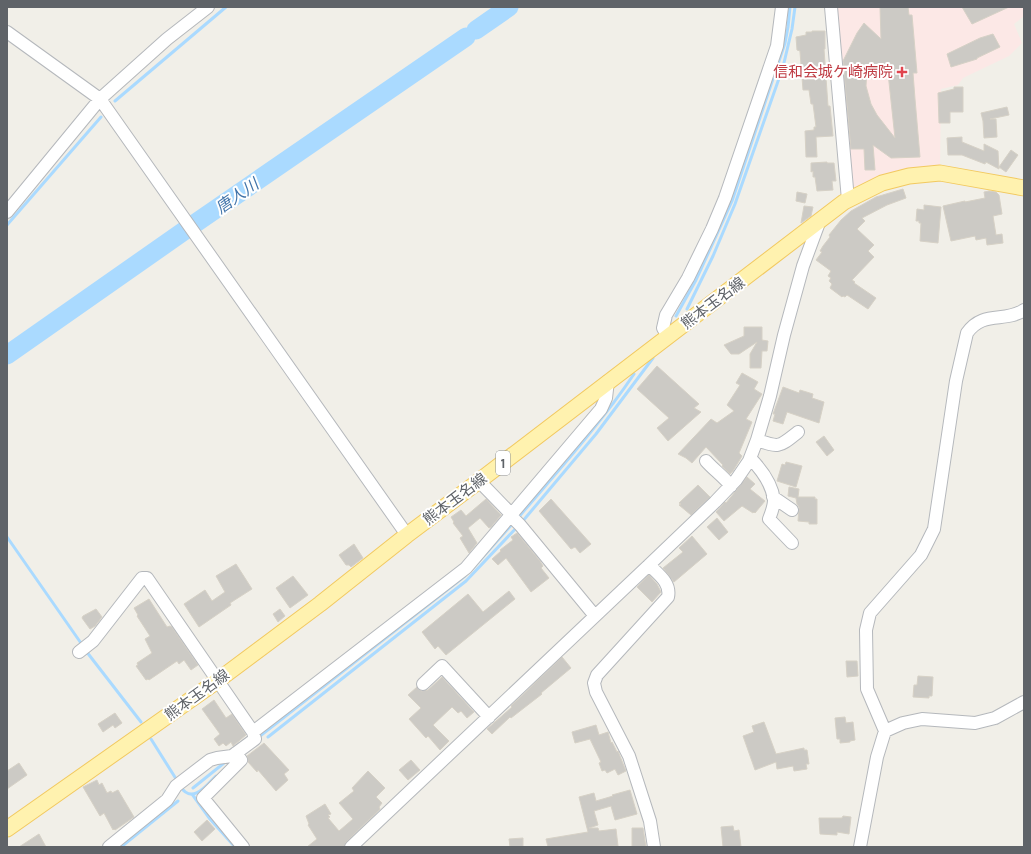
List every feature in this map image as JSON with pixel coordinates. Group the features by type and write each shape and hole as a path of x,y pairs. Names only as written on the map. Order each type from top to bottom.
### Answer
{"main road":[{"name":"熊本玉名線","path":"7,829 217,681 320,604 407,534 479,481 848,200 882,183 909,176 940,173 1024,189"}],"street":[{"path":"7,212 100,99 167,38 208,7"},
{"path":"668,336 663,328 666,315 688,278 712,229 725,198 777,46 782,7"},
{"path":"831,7 848,200"},
{"path":"7,32 100,99 407,534"},
{"path":"351,847 649,565 736,480 750,458 757,440 770,396 784,335 803,266 820,220"},
{"path":"860,847 877,757 885,731 867,690 866,630 870,613 921,555 934,529 956,381 967,333 972,326 982,320 1018,313 1024,310"},
{"path":"253,732 466,568 514,519 601,409 606,398 608,382"},
{"path":"757,440 773,446 781,445 798,432"},
{"path":"750,458 760,468 770,485 774,501 769,519 792,542"},
{"path":"706,461 716,473 722,475 731,486"},
{"path":"479,481 514,519 595,616"},
{"path":"773,497 792,510"},
{"path":"649,565 667,584 669,592 668,597 597,675 594,683 596,692 629,756 650,821 654,847"},
{"path":"83,649 92,641 142,578 147,578 253,732 255,739 232,756 210,760 179,783 167,800 109,847"},
{"path":"423,684 442,666 488,717"},
{"path":"885,731 903,723 922,719 975,723 996,718 1024,702"},
{"path":"236,753 241,760 203,798 243,847"}],"shaded area":[{"path":"825,7 1024,7 1024,16 1014,24 1022,43 1009,56 963,78 958,85 941,89 940,170 841,200 831,8"}],"building":[{"path":"880,7 908,7 909,15 912,15 917,73 913,73 920,157 891,158 873,145 875,170 865,170 864,149 851,149 843,61 857,33 864,23 881,39","holes":["867,68 888,73 895,138 877,115 871,104 866,86"]},
{"path":"962,7 1009,7 972,24"},
{"path":"825,31 824,49 828,106 830,106 833,136 816,137 817,157 806,157 805,131 814,130 814,127 816,127 813,104 811,104 809,90 803,90 800,51 797,50 796,37 806,35 806,32"},
{"path":"993,34 1000,47 977,59 951,67 947,54 980,38"},
{"path":"954,87 963,87 963,112 950,112 950,123 939,123 938,93 954,89"},
{"path":"1007,107 1009,115 990,119 996,119 997,137 984,138 981,113"},
{"path":"962,137 962,142 984,151 984,144 998,151 999,169 986,162 985,164 962,155 948,155 947,138"},
{"path":"1011,150 1018,155 1006,172 999,167"},
{"path":"811,163 834,163 836,181 832,181 833,190 817,191 815,177 813,177 813,171 811,172"},
{"path":"903,189 906,198 887,205 862,218 865,221 857,229 874,245 868,251 874,257 852,280 876,298 868,309 847,295 842,297 830,288 832,284 829,281 831,278 828,276 831,271 816,260 822,252 820,251 823,246 830,237 829,235 841,220 851,211 876,197"},
{"path":"797,192 807,194 805,203 796,201"},
{"path":"984,192 996,192 999,195 1002,214 993,216 996,235 1002,234 1003,243 987,245 986,238 976,240 975,236 951,241 943,206 985,198"},
{"path":"924,205 941,207 938,243 920,241 921,223 916,221 917,209 924,210"},
{"path":"804,206 813,207 811,216 801,223"},
{"path":"744,327 762,327 762,340 768,341 767,351 762,351 761,368 750,368 750,354 757,342 739,354 731,354 724,345 744,336"},
{"path":"657,366 699,404 694,408 701,412 668,441 657,428 669,418 637,389"},
{"path":"742,373 758,382 754,389 762,394 746,419 752,422 739,453 742,456 733,471 730,474 706,447 692,463 678,454 711,419 717,423 734,411 727,405 740,385 736,383"},
{"path":"783,387 799,393 800,390 813,394 812,398 824,402 819,423 787,412 783,424 773,421 775,414 773,414"},
{"path":"824,436 834,450 827,456 816,442"},
{"path":"786,462 802,466 796,487 777,481 782,464 785,465"},
{"path":"747,477 755,484 750,489 765,501 755,513 742,506 724,521 716,512 725,502 726,503"},
{"path":"698,485 710,497 691,515 679,505 681,504 679,503"},
{"path":"789,487 799,489 798,497 815,497 815,499 817,499 817,524 809,524 809,522 798,521 799,507 796,498 788,496"},
{"path":"486,499 501,515 489,528 480,518 468,528 477,543 469,553 460,538 463,536 453,523 454,522 451,517 461,510 466,516"},
{"path":"551,499 591,544 580,553 575,547 571,549 539,511"},
{"path":"717,518 728,532 719,540 707,527"},
{"path":"517,533 540,561 543,566 541,568 549,578 531,592 506,558 498,565 492,559 501,551 500,550 513,540 511,537"},
{"path":"692,536 707,554 674,582 663,568 683,552 679,548"},
{"path":"354,544 363,558 351,567 346,565 339,555"},
{"path":"236,564 252,589 230,603 231,605 199,627 184,604 205,590 212,601 225,592 216,576"},
{"path":"649,575 657,584 661,592 652,602 637,587"},
{"path":"293,576 308,595 290,608 276,588"},
{"path":"509,591 515,599 446,655 438,646 435,649 422,632 468,594 483,612"},
{"path":"149,599 167,627 172,627 198,665 191,670 184,660 179,664 177,661 149,680 146,680 136,666 138,665 137,663 152,653 145,639 150,636 137,616 138,615 134,608"},
{"path":"96,609 102,617 95,626 90,629 82,618"},
{"path":"280,609 285,616 278,622 273,614"},
{"path":"562,657 571,668 541,693 542,694 511,718 510,717 492,734 487,729 512,707 511,706"},
{"path":"846,661 857,661 858,676 847,677"},
{"path":"918,676 933,677 932,696 929,696 929,698 913,697 914,685 917,685"},
{"path":"442,677 474,712 467,718 461,711 458,713 452,707 433,725 449,741 440,750 428,736 426,738 409,719 421,708 408,695 417,687 421,691 428,690"},
{"path":"214,700 226,718 232,714 246,735 233,746 231,742 226,746 223,743 219,746 214,739 220,734 202,709"},
{"path":"115,713 122,723 115,728 113,725 103,732 98,724"},
{"path":"845,717 846,723 853,722 855,740 840,743 840,739 837,739 835,718"},
{"path":"764,722 776,754 804,748 804,750 807,750 809,764 806,764 807,769 794,771 793,766 777,769 776,762 755,770 743,736 754,732 752,726"},
{"path":"596,725 599,735 608,732 611,743 612,742 617,752 618,751 626,771 618,775 615,769 607,773 605,770 602,771 599,763 601,762 590,739 575,743 572,732"},
{"path":"264,743 289,770 284,774 288,780 276,791 258,770 257,772 248,762 247,756"},
{"path":"411,760 420,770 408,780 399,770"},
{"path":"19,763 27,775 7,789 7,771"},
{"path":"368,771 385,788 376,797 382,803 379,807 380,809 346,842 344,847 307,847 317,839 308,825 306,816 325,804 331,814 328,815 330,817 328,818 339,831 353,819 339,803 354,791 352,788"},
{"path":"97,780 99,785 102,783 107,793 111,791 112,793 118,790 134,817 115,830 113,830 104,813 100,816 83,787"},
{"path":"630,790 637,814 615,820 611,806 594,811 598,825 589,828 598,828 599,831 616,829 618,846 548,847 546,839 588,832 579,797 594,793 596,801"},
{"path":"843,816 851,817 849,834 837,832 837,835 820,834 819,818 842,818"},
{"path":"207,820 215,829 202,841 194,832"},
{"path":"733,826 734,831 739,830 741,847 723,847 721,827"},
{"path":"632,828 643,828 646,847 632,847"},
{"path":"39,834 46,847 19,847"},
{"path":"523,838 523,847 510,847 509,839"}],"waterway":[{"path":"115,101 226,7"},
{"name":"唐人川","path":"476,30 509,7"},
{"path":"676,316 696,280 732,201 785,43 790,7"},
{"path":"687,309 713,256 735,204 783,67 792,29 795,7"},
{"name":"唐人川","path":"7,355 466,37"},
{"path":"7,225 101,117"},
{"path":"522,522 596,434 653,358"},
{"path":"517,519 592,430 634,374"},
{"path":"473,568 513,523"},
{"path":"268,737 466,581 518,526"},
{"path":"7,537 83,646"},
{"path":"260,736 465,576"},
{"path":"86,651 141,722"},
{"path":"151,739 178,782"},
{"path":"193,788 224,763"},
{"path":"180,786 189,794 194,794 203,789 216,776"},
{"path":"192,794 210,819 235,847"},
{"path":"121,847 178,801"}],"place":[{"name":"信和会城ケ崎病院","path":"902,72"}]}
